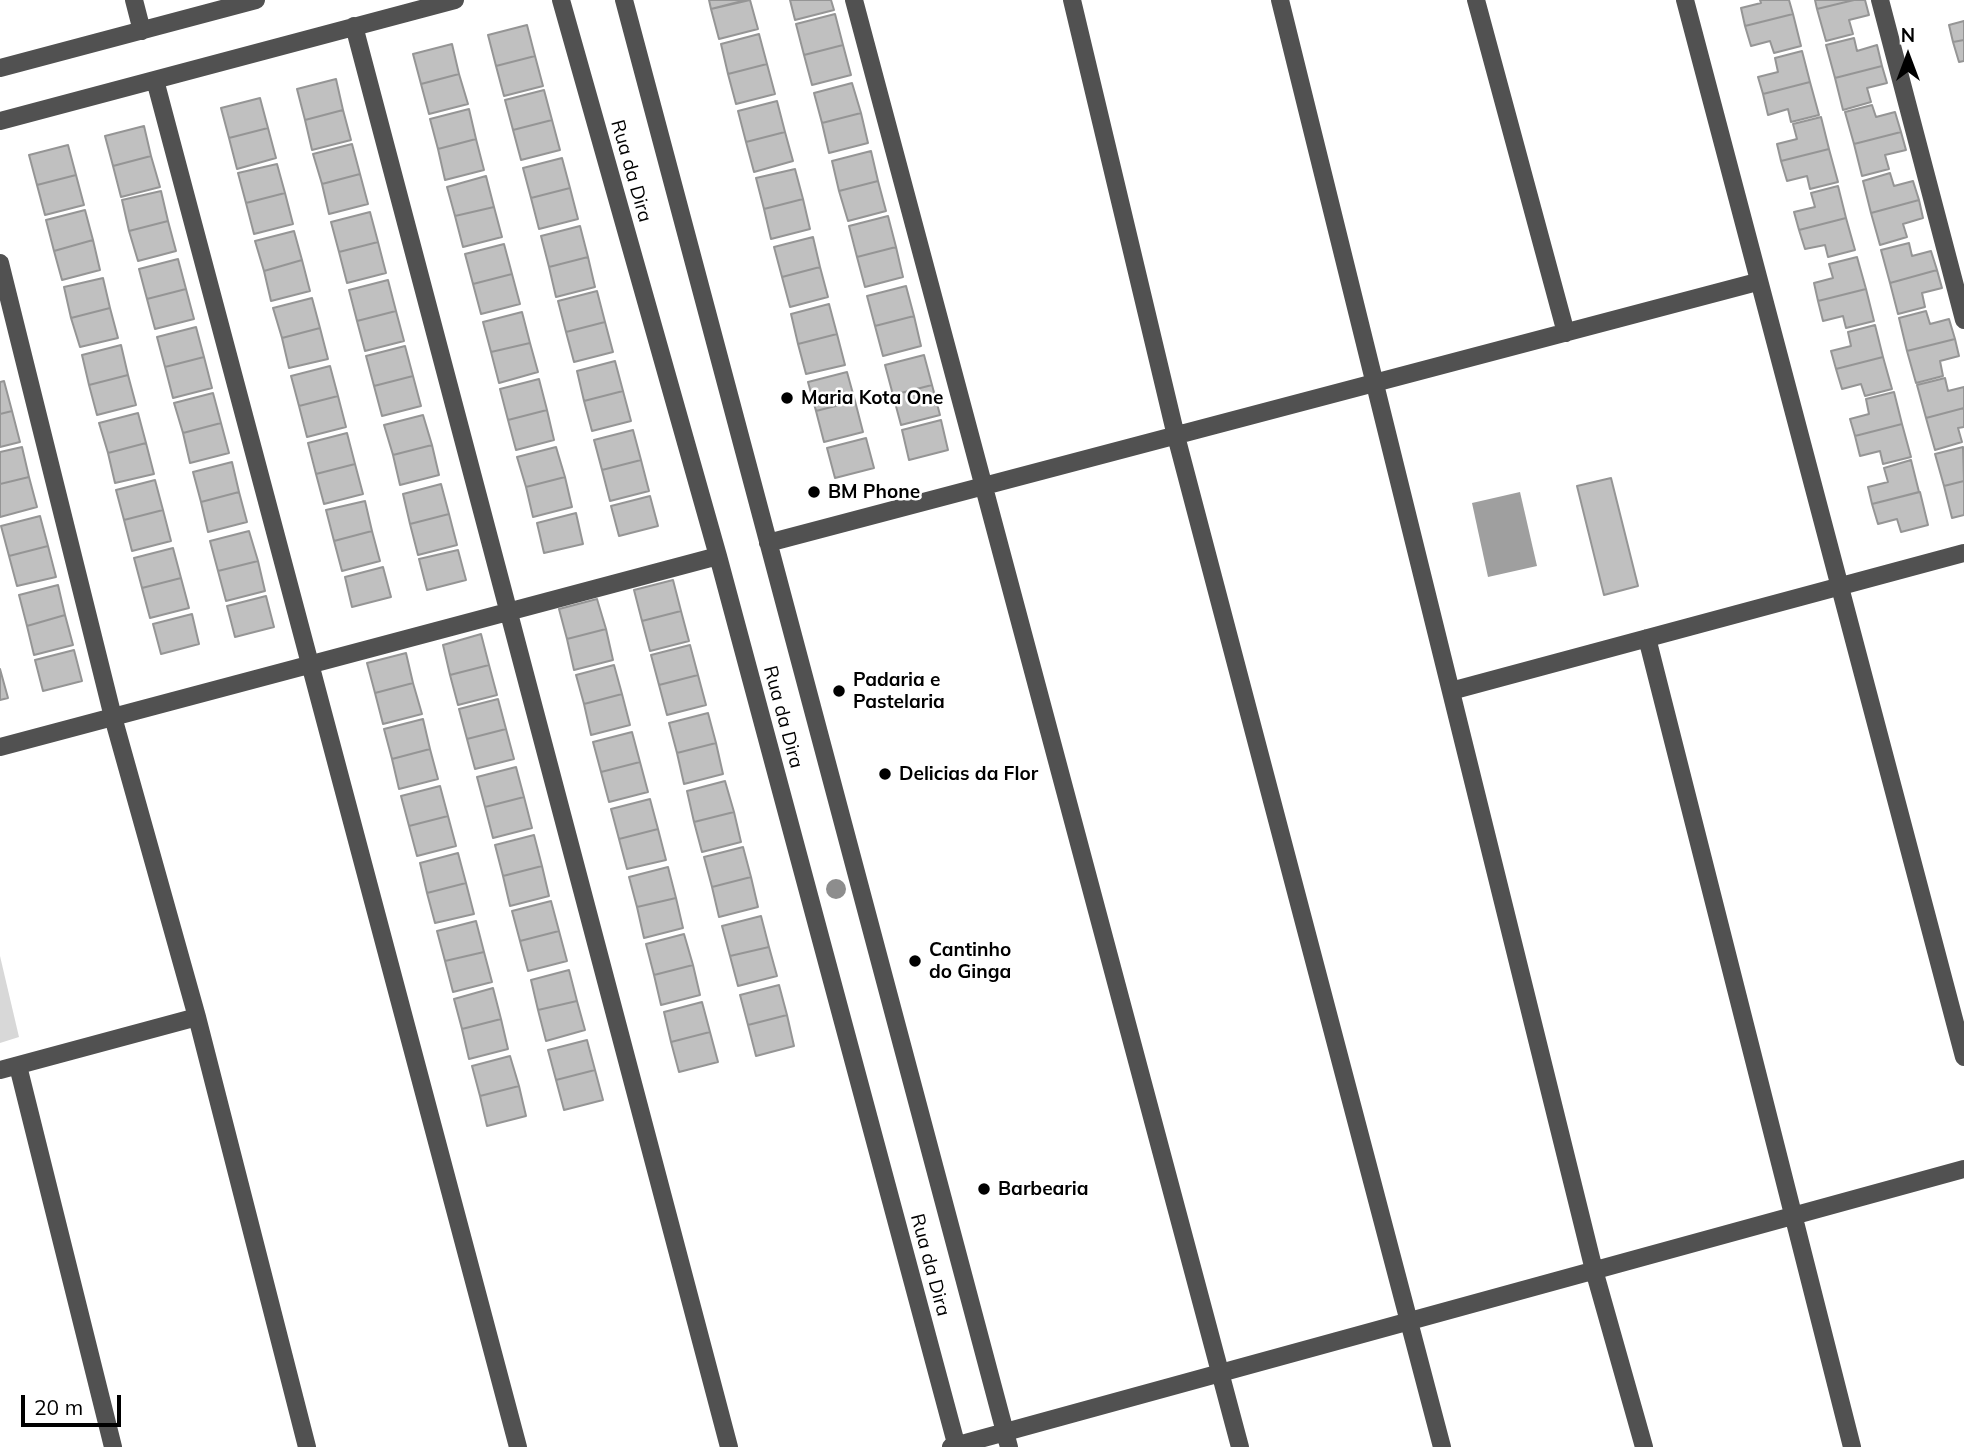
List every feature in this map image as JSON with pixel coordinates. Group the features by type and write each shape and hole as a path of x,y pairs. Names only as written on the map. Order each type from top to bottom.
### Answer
{"street":[{"path":"134,0 142,32"},
{"path":"0,68 256,0"},
{"path":"0,121 455,0"},
{"name":"Rua da Dira","path":"561,0 718,556 955,1447"},
{"name":"Rua da Dira","path":"624,0 1007,1440"},
{"path":"855,0 1240,1447"},
{"path":"1072,0 1176,436 1442,1447"},
{"path":"1280,0 1594,1270 1644,1447"},
{"path":"1476,0 1566,333"},
{"path":"1685,0 1757,282 1964,1056"},
{"path":"1880,0 1964,320"},
{"path":"354,26 729,1447"},
{"path":"155,80 308,665 518,1447"},
{"path":"0,263 113,717 197,1017 307,1447"},
{"path":"768,543 1757,282"},
{"path":"1451,691 1964,553"},
{"path":"0,747 718,556"},
{"path":"1647,638 1852,1447"},
{"path":"113,1447 9,1068 197,1017"},
{"path":"955,1447 1007,1440 1221,1372 1964,1169"}],"shaded area":[{"path":"1520,492 1537,566 1488,577 1472,503"},
{"path":"0,956 19,1037 0,1043"}],"building":[{"path":"709,0 746,0 711,9"},
{"path":"750,0 758,29 719,39 711,9"},
{"path":"790,0 831,0 834,10 795,20"},
{"path":"1760,0 1789,0 1793,14 1745,26 1741,8 1761,3"},
{"path":"1815,0 1854,0 1817,9"},
{"path":"1865,0 1869,15 1849,20 1853,34 1826,41 1817,9"},
{"path":"835,14 843,45 804,55 796,24"},
{"path":"1793,14 1801,46 1774,53 1770,41 1751,46 1745,26"},
{"path":"1964,21 1964,40 1953,42 1949,25"},
{"path":"527,25 535,56 496,66 488,35"},
{"path":"759,34 767,64 728,74 721,44"},
{"path":"1854,38 1857,51 1877,45 1882,66 1835,78 1826,45"},
{"path":"1964,40 1964,61 1959,62 1953,42"},
{"path":"452,44 459,74 421,84 413,54"},
{"path":"843,45 851,75 812,85 804,55"},
{"path":"1802,51 1810,82 1763,94 1758,77 1778,72 1775,58"},
{"path":"535,56 543,86 504,96 496,66"},
{"path":"767,64 775,94 736,104 728,74"},
{"path":"1882,66 1887,83 1867,88 1871,102 1843,110 1835,78"},
{"path":"459,74 468,104 429,114 421,84"},
{"path":"336,79 343,110 305,120 297,89"},
{"path":"1810,82 1819,115 1791,122 1788,109 1768,115 1763,94"},
{"path":"852,83 861,113 822,123 814,93"},
{"path":"544,90 552,120 513,130 505,100"},
{"path":"260,98 268,128 229,138 221,108"},
{"path":"777,101 785,132 746,142 738,111"},
{"path":"1872,105 1876,117 1895,112 1901,132 1854,144 1845,112"},
{"path":"469,109 476,139 438,149 430,119"},
{"path":"343,110 351,140 312,150 305,120"},
{"path":"861,113 868,143 829,153 822,123"},
{"path":"1821,117 1829,149 1781,161 1777,144 1797,139 1793,124"},
{"path":"552,120 560,150 521,160 513,130"},
{"path":"144,126 151,156 113,166 105,136"},
{"path":"268,128 276,158 237,169 229,138"},
{"path":"785,132 793,161 754,172 746,142"},
{"path":"1901,132 1906,150 1885,155 1889,169 1862,176 1854,144"},
{"path":"476,139 484,170 445,180 438,149"},
{"path":"352,144 360,174 322,184 313,154"},
{"path":"68,145 76,175 37,185 29,155"},
{"path":"1829,149 1838,182 1810,189 1807,176 1787,181 1781,161"},
{"path":"871,151 878,181 839,191 832,161"},
{"path":"151,156 160,187 121,197 113,166"},
{"path":"562,158 570,188 531,198 523,168"},
{"path":"277,164 285,193 246,203 238,173"},
{"path":"795,169 803,199 764,209 756,178"},
{"path":"1890,173 1894,186 1913,181 1919,200 1871,213 1863,181"},
{"path":"360,174 368,204 329,214 322,184"},
{"path":"76,175 84,205 45,215 37,185"},
{"path":"486,176 494,207 455,216 447,187"},
{"path":"878,181 886,211 848,221 839,191"},
{"path":"1838,186 1846,218 1799,230 1794,212 1815,207 1811,193"},
{"path":"570,188 578,219 539,229 531,198"},
{"path":"161,191 168,221 129,231 122,200"},
{"path":"285,193 293,224 254,234 246,203"},
{"path":"803,199 810,229 771,239 764,209"},
{"path":"1919,200 1923,218 1903,224 1907,237 1880,245 1871,213"},
{"path":"494,207 502,237 463,247 455,216"},
{"path":"85,210 93,240 54,251 46,220"},
{"path":"370,212 378,242 339,252 331,222"},
{"path":"888,216 896,247 857,257 849,226"},
{"path":"1846,218 1855,250 1828,257 1825,245 1805,249 1799,230"},
{"path":"168,221 176,251 138,261 129,231"},
{"path":"580,226 588,257 549,267 541,236"},
{"path":"294,231 302,260 264,271 255,241"},
{"path":"813,237 820,267 782,277 774,247"},
{"path":"93,240 100,270 62,280 54,251"},
{"path":"378,242 386,273 347,283 339,252"},
{"path":"1909,243 1912,256 1931,251 1937,270 1890,283 1881,250"},
{"path":"504,244 512,274 473,284 465,254"},
{"path":"896,247 903,277 865,287 857,257"},
{"path":"588,257 595,287 556,297 549,267"},
{"path":"1857,257 1866,289 1818,301 1814,283 1833,278 1829,264"},
{"path":"178,259 186,289 147,299 139,269"},
{"path":"302,260 310,291 271,301 264,271"},
{"path":"820,267 828,297 790,307 782,277"},
{"path":"1937,270 1942,288 1922,293 1925,307 1898,314 1890,283"},
{"path":"512,274 520,304 481,314 473,284"},
{"path":"103,278 110,308 71,318 64,287"},
{"path":"388,280 396,311 357,321 349,290"},
{"path":"906,286 914,316 875,326 867,296"},
{"path":"186,289 194,319 155,329 147,299"},
{"path":"1866,289 1874,321 1846,328 1843,316 1823,321 1818,301"},
{"path":"597,291 605,322 566,332 558,301"},
{"path":"312,298 320,328 282,338 273,308"},
{"path":"829,304 837,334 798,344 791,314"},
{"path":"110,308 118,338 80,347 71,318"},
{"path":"396,311 404,341 365,351 357,321"},
{"path":"1926,311 1930,324 1949,319 1955,339 1907,351 1899,318"},
{"path":"522,312 530,343 491,352 483,322"},
{"path":"914,316 921,346 883,356 875,326"},
{"path":"605,322 613,352 574,362 566,332"},
{"path":"1875,325 1883,357 1836,369 1831,351 1851,346 1848,332"},
{"path":"196,327 204,357 165,367 157,337"},
{"path":"320,328 328,359 289,368 282,338"},
{"path":"837,334 845,365 806,374 798,344"},
{"path":"1955,339 1959,356 1940,361 1943,376 1916,383 1907,351"},
{"path":"530,343 538,372 499,383 491,352"},
{"path":"121,345 128,375 89,385 82,355"},
{"path":"405,346 413,376 374,386 366,356"},
{"path":"924,355 932,385 893,395 885,365"},
{"path":"204,357 212,388 173,398 165,367"},
{"path":"1883,357 1892,389 1865,396 1861,384 1842,389 1836,369"},
{"path":"615,361 623,391 584,401 577,371"},
{"path":"330,366 338,396 299,406 291,376"},
{"path":"847,372 855,401 816,411 808,382"},
{"path":"128,375 136,405 97,415 89,385"},
{"path":"413,376 421,406 382,416 374,386"},
{"path":"1945,378 1948,391 1964,387 1964,408 1926,418 1917,385"},
{"path":"539,379 547,410 508,420 500,389"},
{"path":"4,381 12,411 0,414 0,382"},
{"path":"932,385 940,415 901,425 893,395"},
{"path":"623,391 631,421 592,431 584,401"},
{"path":"1894,392 1902,424 1855,436 1850,419 1869,414 1866,399"},
{"path":"213,393 221,423 183,433 174,403"},
{"path":"338,396 346,427 307,437 299,406"},
{"path":"855,401 863,432 824,442 816,411"},
{"path":"1964,408 1964,427 1958,428 1962,442 1935,450 1926,418"},
{"path":"547,410 554,440 516,450 508,420"},
{"path":"12,411 20,442 0,447 0,414"},
{"path":"138,413 146,443 108,453 99,423"},
{"path":"423,415 432,445 393,455 384,425"},
{"path":"941,420 948,450 909,460 902,430"},
{"path":"221,423 229,453 190,463 183,433"},
{"path":"1902,424 1911,457 1883,464 1880,451 1860,456 1855,436"},
{"path":"633,430 641,460 602,470 594,440"},
{"path":"347,433 355,464 316,474 308,443"},
{"path":"866,438 874,468 835,478 827,448"},
{"path":"146,443 154,474 115,483 108,453"},
{"path":"432,445 439,475 400,485 393,455"},
{"path":"22,447 29,477 0,484 0,452"},
{"path":"556,447 565,477 526,487 517,457"},
{"path":"1963,447 1964,481 1944,486 1935,454"},
{"path":"641,460 649,491 610,501 602,470"},
{"path":"1911,460 1919,492 1872,504 1868,487 1888,482 1884,468"},
{"path":"232,462 239,492 201,502 193,472"},
{"path":"355,464 363,494 324,504 316,474"},
{"path":"29,477 37,507 0,517 0,484"},
{"path":"565,477 572,507 533,517 526,487"},
{"path":"1611,478 1638,586 1604,595 1577,486"},
{"path":"155,480 163,510 124,520 116,490"},
{"path":"1964,481 1964,515 1952,518 1944,486"},
{"path":"441,484 449,514 410,524 403,494"},
{"path":"239,492 247,522 208,532 201,502"},
{"path":"1920,492 1928,525 1901,532 1897,519 1878,524 1872,504"},
{"path":"650,496 658,526 619,536 611,506"},
{"path":"365,501 372,531 334,541 326,510"},
{"path":"163,510 171,541 132,551 124,520"},
{"path":"576,513 583,544 544,553 537,523"},
{"path":"449,514 457,545 418,555 410,524"},
{"path":"40,516 48,546 9,556 1,526"},
{"path":"249,531 258,561 218,571 210,541"},
{"path":"372,531 380,561 342,571 334,541"},
{"path":"48,546 56,577 17,586 9,556"},
{"path":"173,548 181,578 142,588 134,558"},
{"path":"458,550 466,580 427,590 419,559"},
{"path":"258,561 265,591 226,601 218,571"},
{"path":"383,567 391,597 352,607 345,577"},
{"path":"181,578 189,608 150,618 142,588"},
{"path":"673,580 681,611 642,621 634,590"},
{"path":"58,585 65,615 27,626 19,595"},
{"path":"266,596 274,627 235,637 227,606"},
{"path":"597,599 606,629 567,639 559,609"},
{"path":"681,611 689,641 650,651 642,621"},
{"path":"192,614 199,644 161,654 153,624"},
{"path":"65,615 73,645 34,655 27,626"},
{"path":"606,629 613,660 574,670 567,639"},
{"path":"481,634 489,665 450,675 443,645"},
{"path":"690,645 698,675 659,685 651,655"},
{"path":"74,650 82,681 43,691 35,660"},
{"path":"406,653 413,683 375,693 367,663"},
{"path":"489,665 497,695 458,705 450,675"},
{"path":"614,665 622,694 584,704 576,675"},
{"path":"0,669 8,698 0,700"},
{"path":"698,675 706,705 667,715 659,685"},
{"path":"413,683 422,714 383,724 375,693"},
{"path":"622,694 630,725 591,735 584,704"},
{"path":"498,699 506,729 467,739 459,709"},
{"path":"708,713 716,743 677,753 669,723"},
{"path":"423,719 430,749 392,759 384,729"},
{"path":"506,729 514,759 475,769 467,739"},
{"path":"632,732 640,762 601,772 593,742"},
{"path":"716,743 723,774 684,784 677,753"},
{"path":"430,749 438,779 399,789 392,759"},
{"path":"640,762 648,792 609,802 601,772"},
{"path":"516,767 524,797 485,807 477,777"},
{"path":"725,781 734,812 694,822 687,791"},
{"path":"440,786 448,816 409,826 401,796"},
{"path":"524,797 532,828 493,838 485,807"},
{"path":"650,799 658,829 619,839 611,809"},
{"path":"734,812 741,842 702,852 694,822"},
{"path":"448,816 456,846 417,856 409,826"},
{"path":"658,829 666,860 627,869 619,839"},
{"path":"534,835 542,866 503,876 495,845"},
{"path":"743,847 751,877 712,887 704,857"},
{"path":"458,853 466,883 427,893 420,863"},
{"path":"542,866 549,896 510,906 503,876"},
{"path":"668,867 676,898 637,907 629,877"},
{"path":"751,877 758,907 719,917 712,887"},
{"path":"466,883 474,914 435,923 427,893"},
{"path":"676,898 683,928 644,938 637,907"},
{"path":"551,901 559,931 520,941 512,911"},
{"path":"761,916 769,947 730,956 722,926"},
{"path":"476,921 484,952 445,961 437,931"},
{"path":"559,931 567,961 528,971 520,941"},
{"path":"684,934 693,965 654,975 646,944"},
{"path":"769,947 777,976 738,986 730,956"},
{"path":"484,952 492,982 453,992 445,961"},
{"path":"693,965 700,995 661,1005 654,975"},
{"path":"569,970 577,1001 538,1010 531,980"},
{"path":"779,985 787,1015 748,1025 740,995"},
{"path":"493,988 501,1019 462,1029 454,999"},
{"path":"577,1001 585,1030 546,1041 538,1010"},
{"path":"702,1002 710,1032 671,1042 664,1012"},
{"path":"787,1015 794,1046 756,1056 748,1025"},
{"path":"501,1019 508,1049 469,1059 462,1029"},
{"path":"710,1032 718,1062 679,1072 671,1042"},
{"path":"587,1040 595,1070 556,1080 548,1050"},
{"path":"510,1056 519,1086 480,1096 472,1066"},
{"path":"595,1070 603,1100 564,1110 556,1080"},
{"path":"519,1086 526,1116 487,1126 480,1096"}],"place":[{"name":"Maria Kota One","path":"787,398"},
{"name":"BM Phone","path":"814,492"},
{"name":"Padaria e Pastelaria","path":"839,691"},
{"name":"Delicias da Flor","path":"885,774"},
{"name":"Cantinho do Ginga","path":"915,961"},
{"name":"Barbearia","path":"984,1189"}]}
